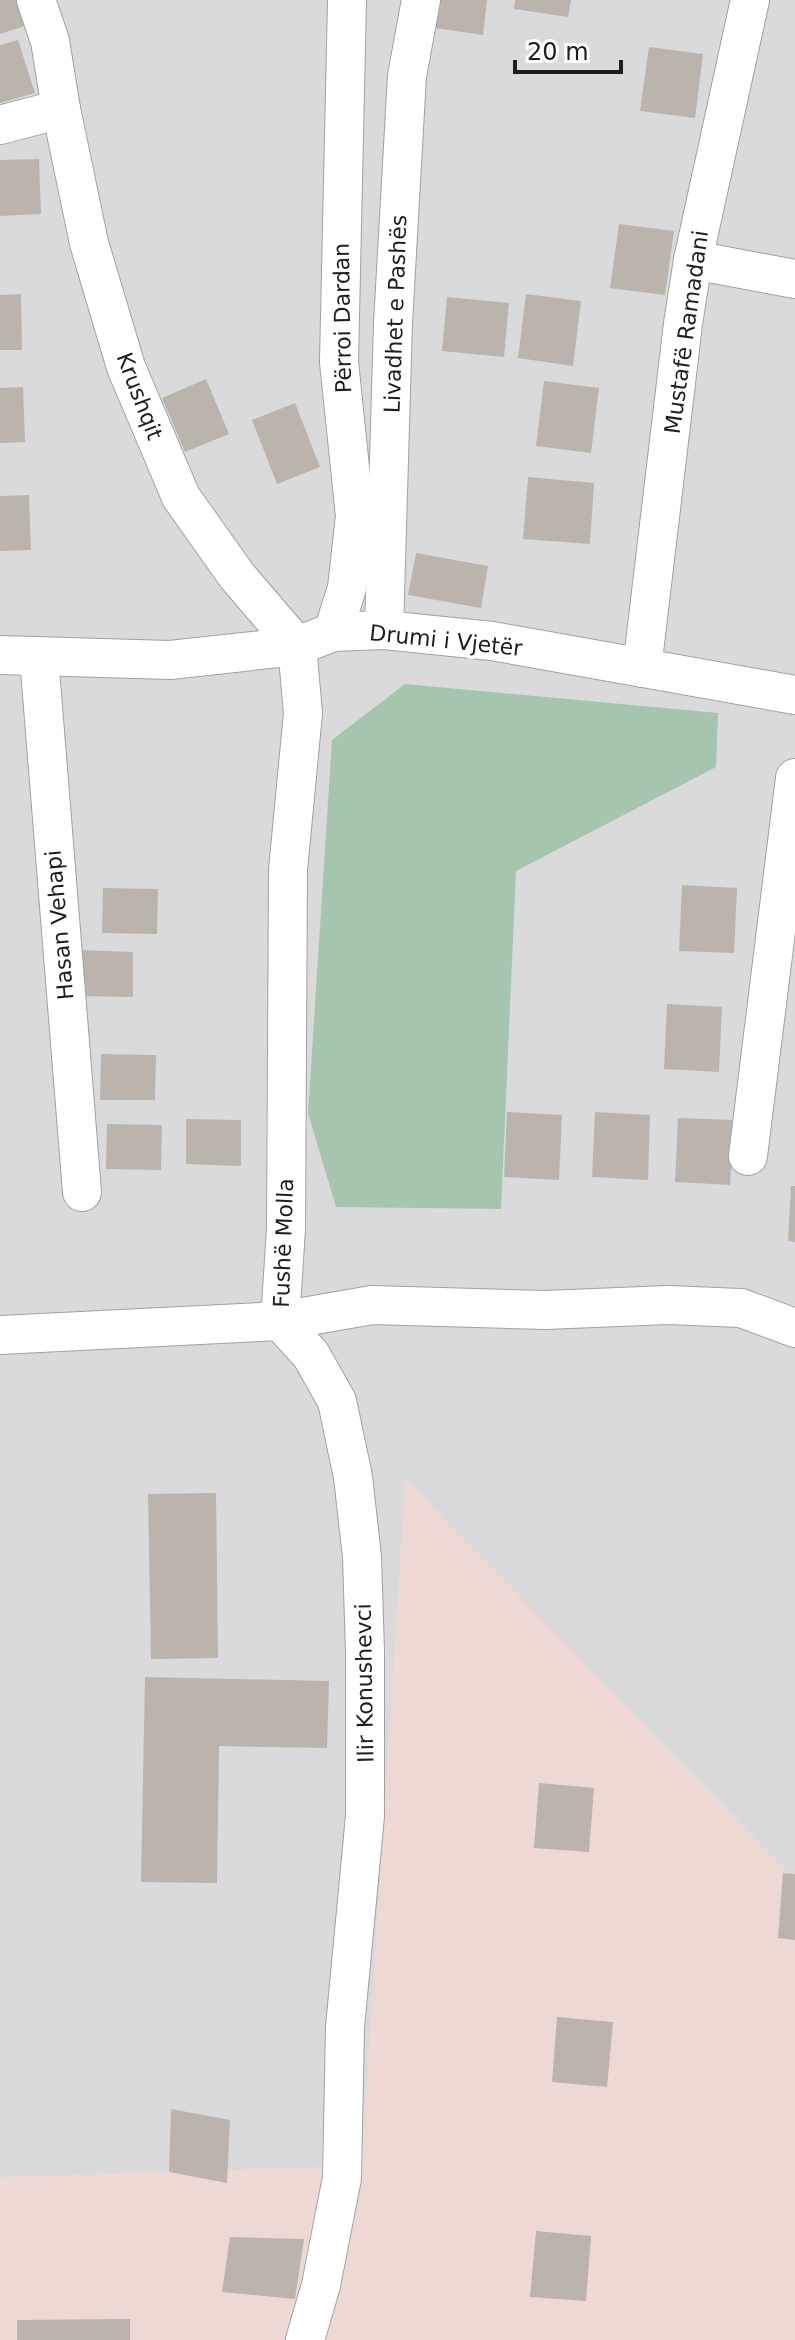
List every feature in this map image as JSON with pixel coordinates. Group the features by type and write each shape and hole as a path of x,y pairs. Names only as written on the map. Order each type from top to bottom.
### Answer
{"street":[{"name":"Krushqit","path":"36,0 50,41 89,243 126,367 181,497 237,576 297,646"},
{"name":"Përroi Dardan","path":"333,632 347,588 355,516 339,362 347,0"},
{"name":"Livadhet e Pashës","path":"384,630 393,323 406,92 421,0"},
{"name":"Mustafë Ramadani","path":"642,668 693,260 750,0"},
{"path":"0,125 61,109"},
{"path":"693,260 795,279"},
{"name":"Drumi i Vjetër","path":"0,655 170,660 297,646 333,632 384,630 492,641 795,695"},
{"name":"Fushë Molla","path":"297,646 303,713 288,870 286,1229 280,1321 372,1305 545,1310 668,1305 741,1308 795,1328"},
{"name":"Hasan Vehapi","path":"39,657 82,1192"},
{"path":"748,1156 795,778"},
{"path":"0,1335 280,1321"},
{"name":"Ilir Konushevci","path":"280,1321 311,1355 337,1401 355,1490 362,1557 365,1652 365,1816 345,2027 342,2178 321,2285 305,2340"}],"shaded area":[{"path":"0,0 795,0 795,1880 406,1481 362,2166 0,2178"},
{"path":"406,1480 795,1880 795,2340 0,2340 0,2178 362,2166"}],"green space":[{"path":"405,684 718,713 716,767 516,871 501,1209 336,1207 308,1113 332,740"}],"building":[{"path":"0,0 21,0 28,25 0,34"},
{"path":"432,0 487,0 483,35 428,27"},
{"path":"515,0 571,0 568,17 514,9"},
{"path":"18,40 35,93 0,103 0,45"},
{"path":"649,47 703,54 695,118 640,111"},
{"path":"39,159 41,214 0,216 0,160"},
{"path":"619,224 674,231 665,295 610,288"},
{"path":"21,294 22,350 0,350 0,295"},
{"path":"526,294 581,301 573,366 518,358"},
{"path":"447,297 509,303 504,357 442,351"},
{"path":"206,379 229,434 185,452 162,398"},
{"path":"544,381 599,388 591,453 536,446"},
{"path":"23,387 25,442 0,443 0,388"},
{"path":"295,403 320,467 277,484 252,420"},
{"path":"528,477 594,483 590,544 523,539"},
{"path":"29,495 31,550 0,551 0,496"},
{"path":"416,553 488,566 481,608 408,595"},
{"path":"682,885 737,888 734,953 679,951"},
{"path":"103,888 158,889 157,934 102,933"},
{"path":"78,950 133,952 133,997 78,996"},
{"path":"667,1004 722,1007 719,1072 664,1069"},
{"path":"101,1054 156,1055 155,1100 100,1100"},
{"path":"507,1112 562,1115 559,1180 504,1177"},
{"path":"595,1112 650,1115 648,1180 592,1177"},
{"path":"678,1118 734,1120 730,1185 675,1182"},
{"path":"186,1119 241,1120 241,1166 186,1164"},
{"path":"107,1124 162,1125 161,1170 106,1169"},
{"path":"791,1186 795,1186 795,1242 788,1241"},
{"path":"216,1493 218,1658 151,1659 148,1494"},
{"path":"145,1677 329,1681 327,1748 219,1746 217,1883 141,1882"},
{"path":"539,1783 594,1788 589,1852 534,1848"},
{"path":"783,1873 795,1874 795,1940 778,1938"},
{"path":"557,2017 613,2022 607,2087 552,2082"},
{"path":"171,2109 230,2120 227,2183 169,2172"},
{"path":"536,2231 591,2236 586,2301 530,2297"},
{"path":"230,2237 304,2239 295,2299 222,2292"},
{"path":"130,2319 130,2340 17,2340 17,2320"}]}
